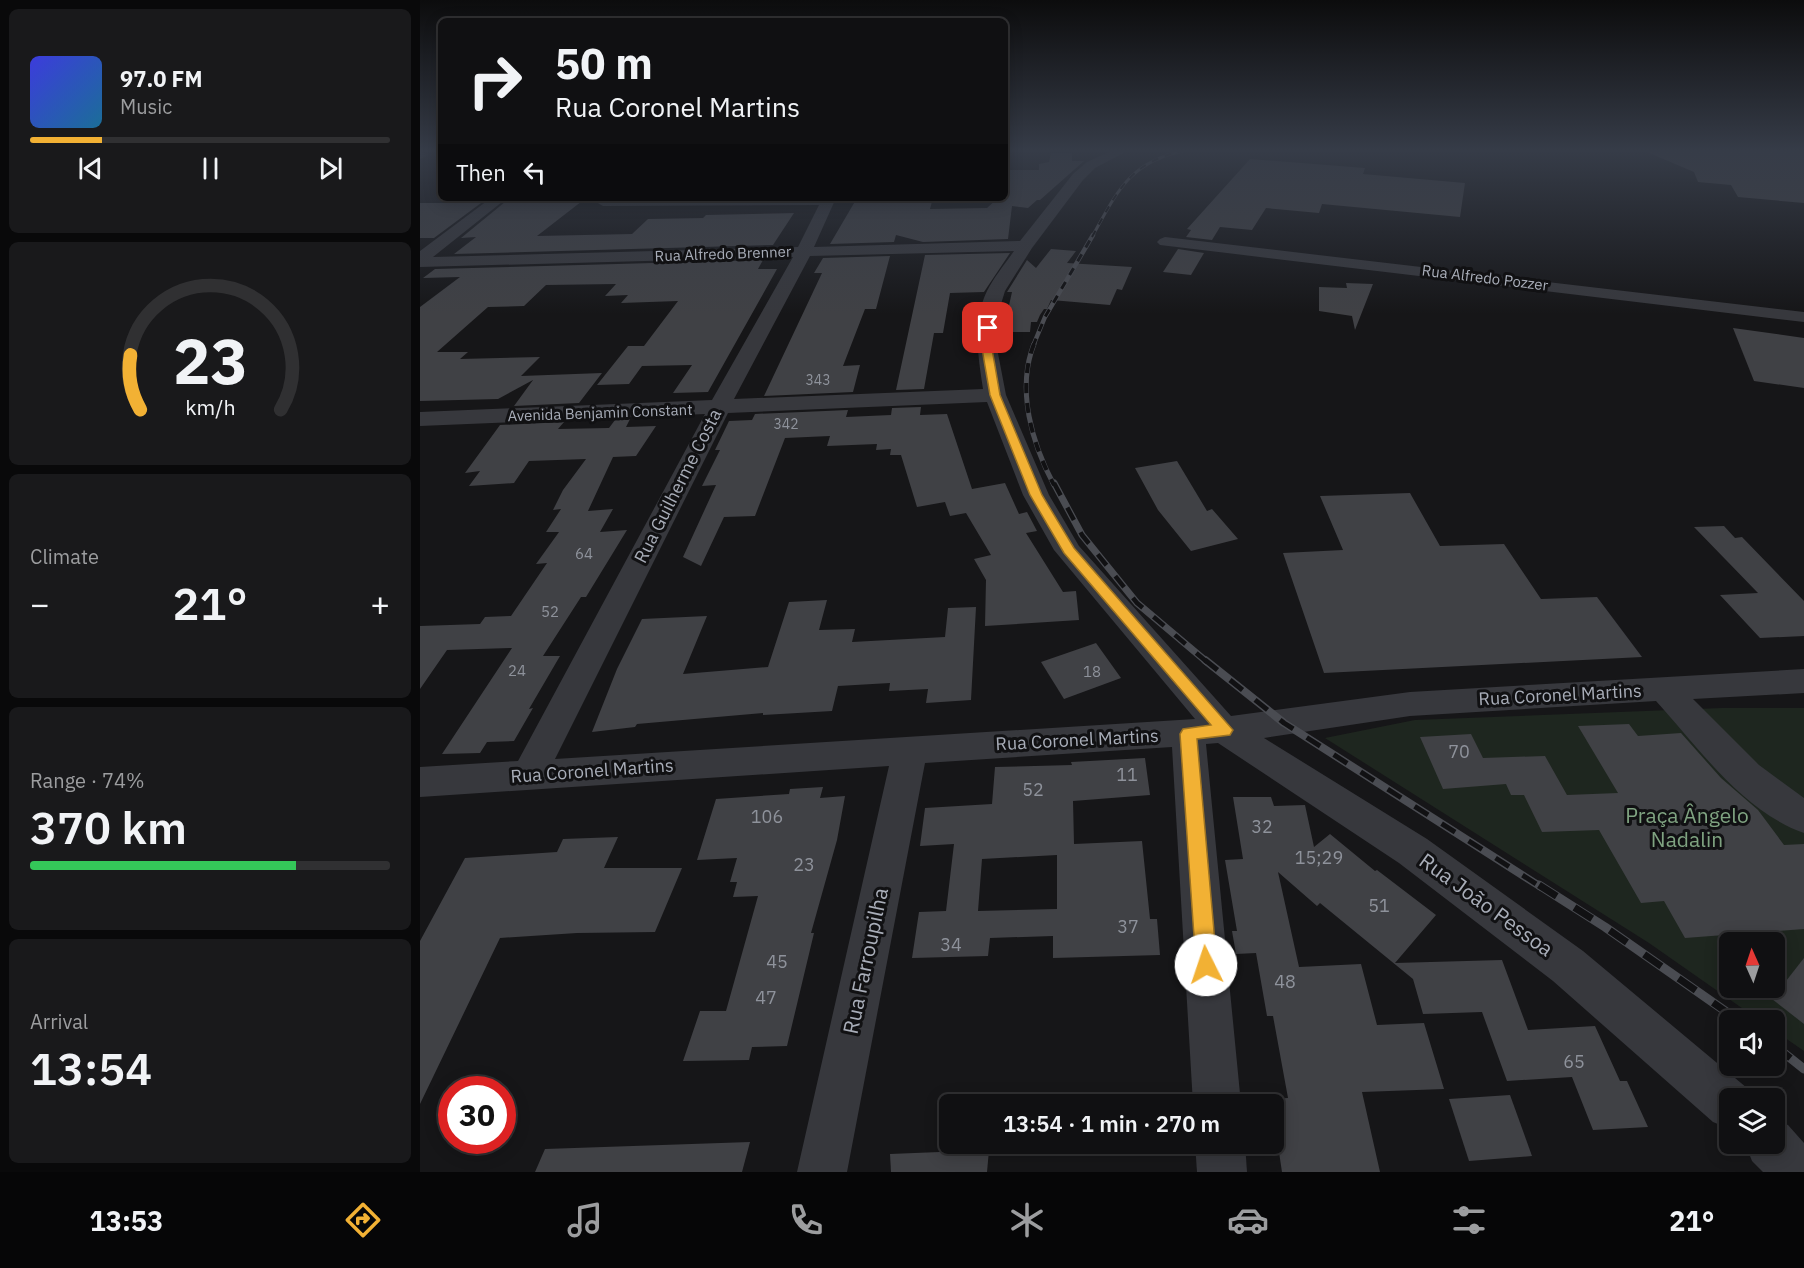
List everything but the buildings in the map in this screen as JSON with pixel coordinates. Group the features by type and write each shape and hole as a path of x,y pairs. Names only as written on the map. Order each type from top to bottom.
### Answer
{"street":[{"path":"420,261 492,205"},
{"name":"Rua Guilherme Costa","path":"529,775 719,408 804,252 826,205"},
{"name":"Rua João Pessoa","path":"1057,205 1025,246 996,291 989,314 986,343 995,395 1036,495 1068,550 1206,732 1413,851 1568,966 1719,1096"},
{"name":"Rua Alfredo Pozzer","path":"1165,242 1804,317"},
{"name":"Rua Alfredo Brenner","path":"420,261 1025,246"},
{"name":"Avenida Benjamin Constant","path":"420,419 995,395"},
{"name":"Rua Coronel Martins","path":"420,782 1206,732 1410,704 1804,681"},
{"path":"1664,689 1757,786 1788,809 1804,817"},
{"path":"1206,732 1217,1094"},
{"name":"Rua Farroupilha","path":"822,1172 910,750"},
{"path":"1221,1154 1222,1172"},
{"path":"1780,1154 1797,1172"}],"green space":[{"name":"Praça Ângelo Nadalin","path":"1722,708 1804,708 1804,1051 1785,1038 1785,1010 1745,1010 1728,998 1785,998 1785,932 1719,932 1719,992 1649,943 1325,738 1415,720"}],"railway":[{"path":"1092,237 1110,205"},
{"path":"1033,346 1045,317 1093,235"},
{"path":"1034,344 1026,379 1029,416 1039,452 1054,485"},
{"path":"1054,483 1082,535 1137,603 1207,662"},
{"path":"1205,660 1284,723 1541,887"},
{"path":"1539,885 1605,927 1724,1010"},
{"path":"1785,1054 1804,1069"}],"route":[{"path":"988,328 986,343 995,395 1036,495 1068,550 1224,730 1188,734 1206,965"}]}
